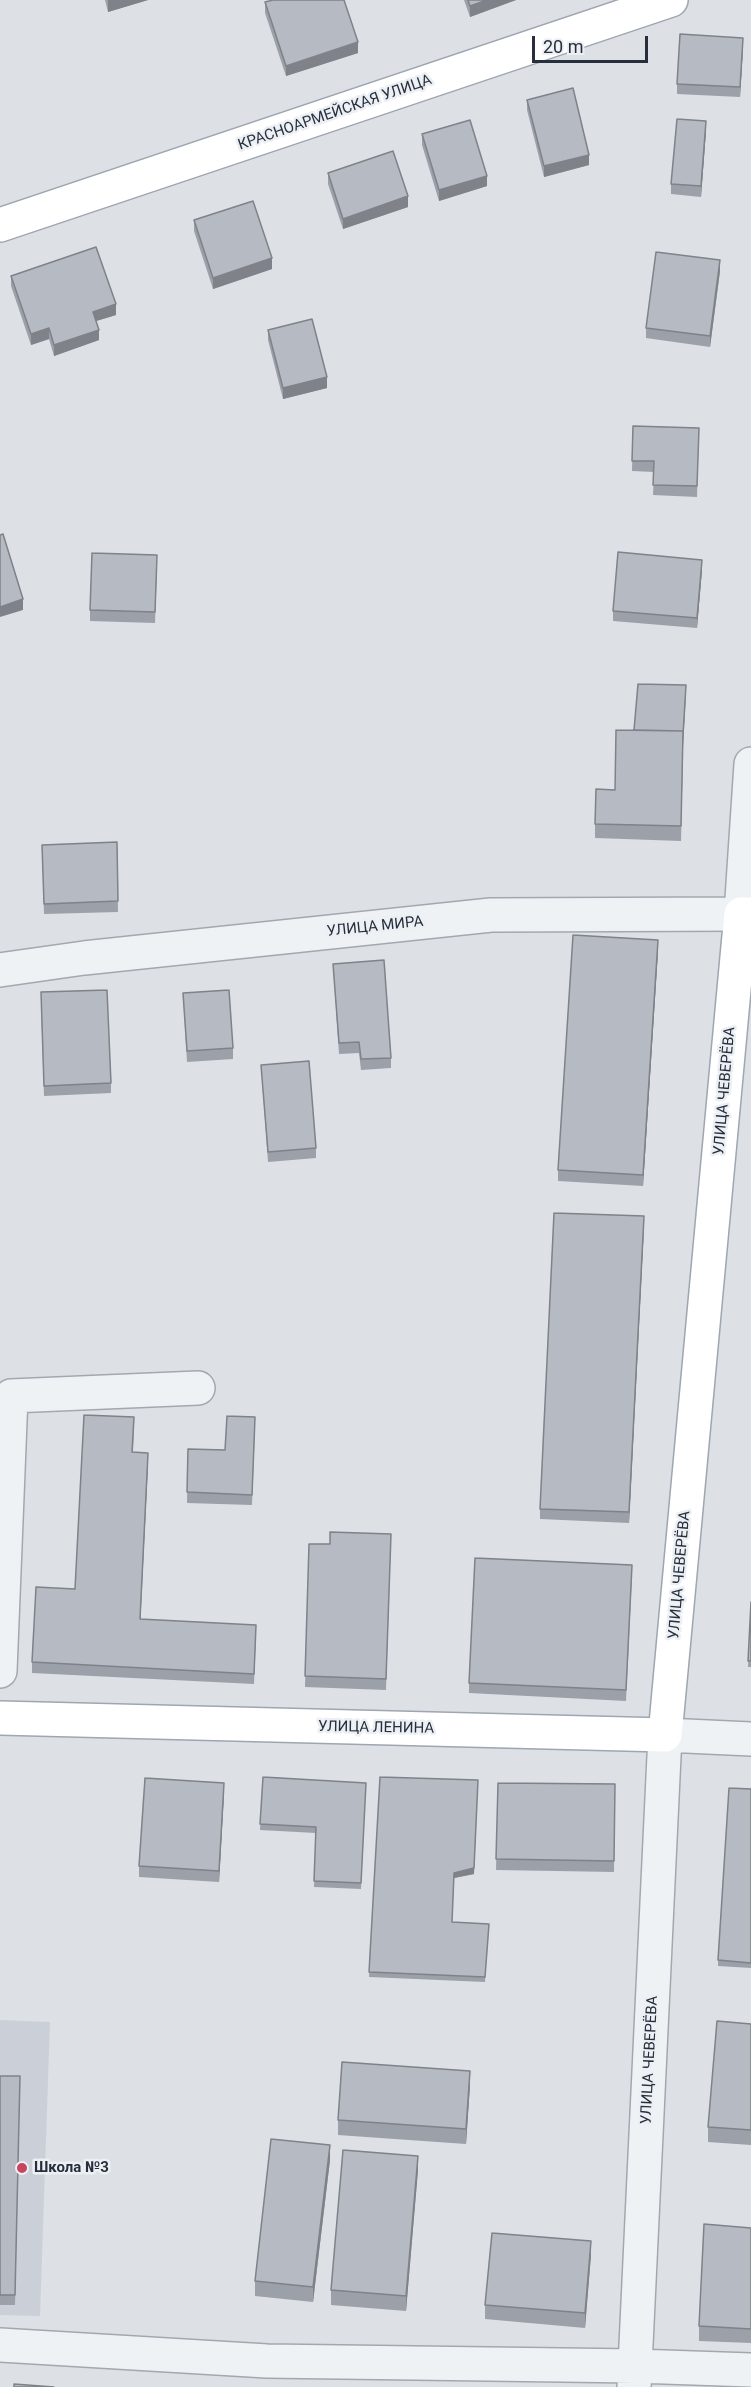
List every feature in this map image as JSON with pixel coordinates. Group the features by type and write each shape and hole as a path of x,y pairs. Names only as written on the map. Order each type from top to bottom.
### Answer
{"main road":[{"name":"КРАСНОАРМЕЙСКАЯ УЛИЦА","path":"0,225 671,0"},
{"name":"УЛИЦА ЧЕВЕРЁВА","path":"665,1735 746,914"},
{"name":"УЛИЦА ЛЕНИНА","path":"0,1718 665,1735"}],"street":[{"name":"УЛИЦА ЧЕВЕРЁВА","path":"746,914 751,764"},
{"name":"УЛИЦА МИРА","path":"0,970 84,958 491,915 746,914"},
{"path":"0,1671 6,1389 198,1388"},
{"name":"УЛИЦА ЧЕВЕРЁВА","path":"635,2376 665,1735"},
{"name":"УЛИЦА ЛЕНИНА","path":"665,1735 751,1739"},
{"path":"0,2345 267,2361 635,2376 751,2370"}],"shaded area":[{"name":"Школа №3","path":"0,2020 50,2022 40,2316 0,2315"}],"building":[{"path":"344,0 358,42 286,66 265,2"},
{"path":"468,0 487,0 470,6"},
{"path":"680,34 743,38 740,87 677,84"},
{"path":"573,88 589,155 544,166 527,100"},
{"path":"677,119 706,121 701,186 671,184"},
{"path":"470,120 487,176 439,190 422,134"},
{"path":"393,151 408,196 343,219 328,173"},
{"path":"253,201 272,258 213,278 194,220"},
{"path":"96,247 116,304 93,312 99,330 54,345 49,328 31,334 11,276"},
{"path":"656,252 720,260 710,336 646,328"},
{"path":"312,319 327,377 283,388 268,330"},
{"path":"633,426 699,428 697,486 653,485 654,461 632,461"},
{"path":"3,534 23,599 0,607 0,535"},
{"path":"618,552 702,560 697,618 613,611"},
{"path":"92,553 157,555 155,612 90,610"},
{"path":"638,684 686,685 683,735 683,731 634,730"},
{"path":"616,730 683,731 681,826 595,824 596,789 615,790"},
{"path":"117,842 118,901 44,904 42,845"},
{"path":"573,935 658,940 643,1175 558,1170"},
{"path":"384,960 391,1058 361,1059 359,1042 339,1043 333,964"},
{"path":"107,990 111,1083 44,1086 41,992"},
{"path":"229,990 233,1048 187,1051 183,993"},
{"path":"309,1061 316,1148 268,1152 261,1065"},
{"path":"554,1213 644,1216 629,1512 540,1509"},
{"path":"84,1415 134,1417 132,1452 148,1453 140,1619 256,1625 254,1674 32,1662 36,1587 75,1589"},
{"path":"227,1416 255,1417 252,1495 187,1492 188,1449 225,1450"},
{"path":"330,1532 391,1534 386,1679 305,1676 309,1544 330,1544"},
{"path":"475,1558 632,1565 626,1690 469,1683"},
{"path":"751,1602 751,1661 748,1661"},
{"path":"263,1777 366,1783 361,1883 314,1881 316,1827 260,1824"},
{"path":"380,1777 478,1780 474,1868 454,1873 452,1922 489,1924 485,1977 369,1972"},
{"path":"145,1778 224,1783 219,1871 139,1866"},
{"path":"498,1783 615,1784 614,1861 496,1859"},
{"path":"729,1788 751,1789 751,1963 718,1960"},
{"path":"717,2021 751,2024 751,2130 708,2127"},
{"path":"342,2062 470,2071 466,2129 338,2120"},
{"path":"0,2076 20,2076 15,2295 0,2295"},
{"path":"271,2139 330,2145 313,2287 255,2281"},
{"path":"343,2150 418,2156 406,2296 331,2290"},
{"path":"704,2224 751,2228 751,2329 699,2326"},
{"path":"492,2233 591,2241 585,2313 485,2305"},
{"path":"14,2384 54,2387 14,2387"}],"place":[{"name":"Школа №3","path":"22,2168"}]}
